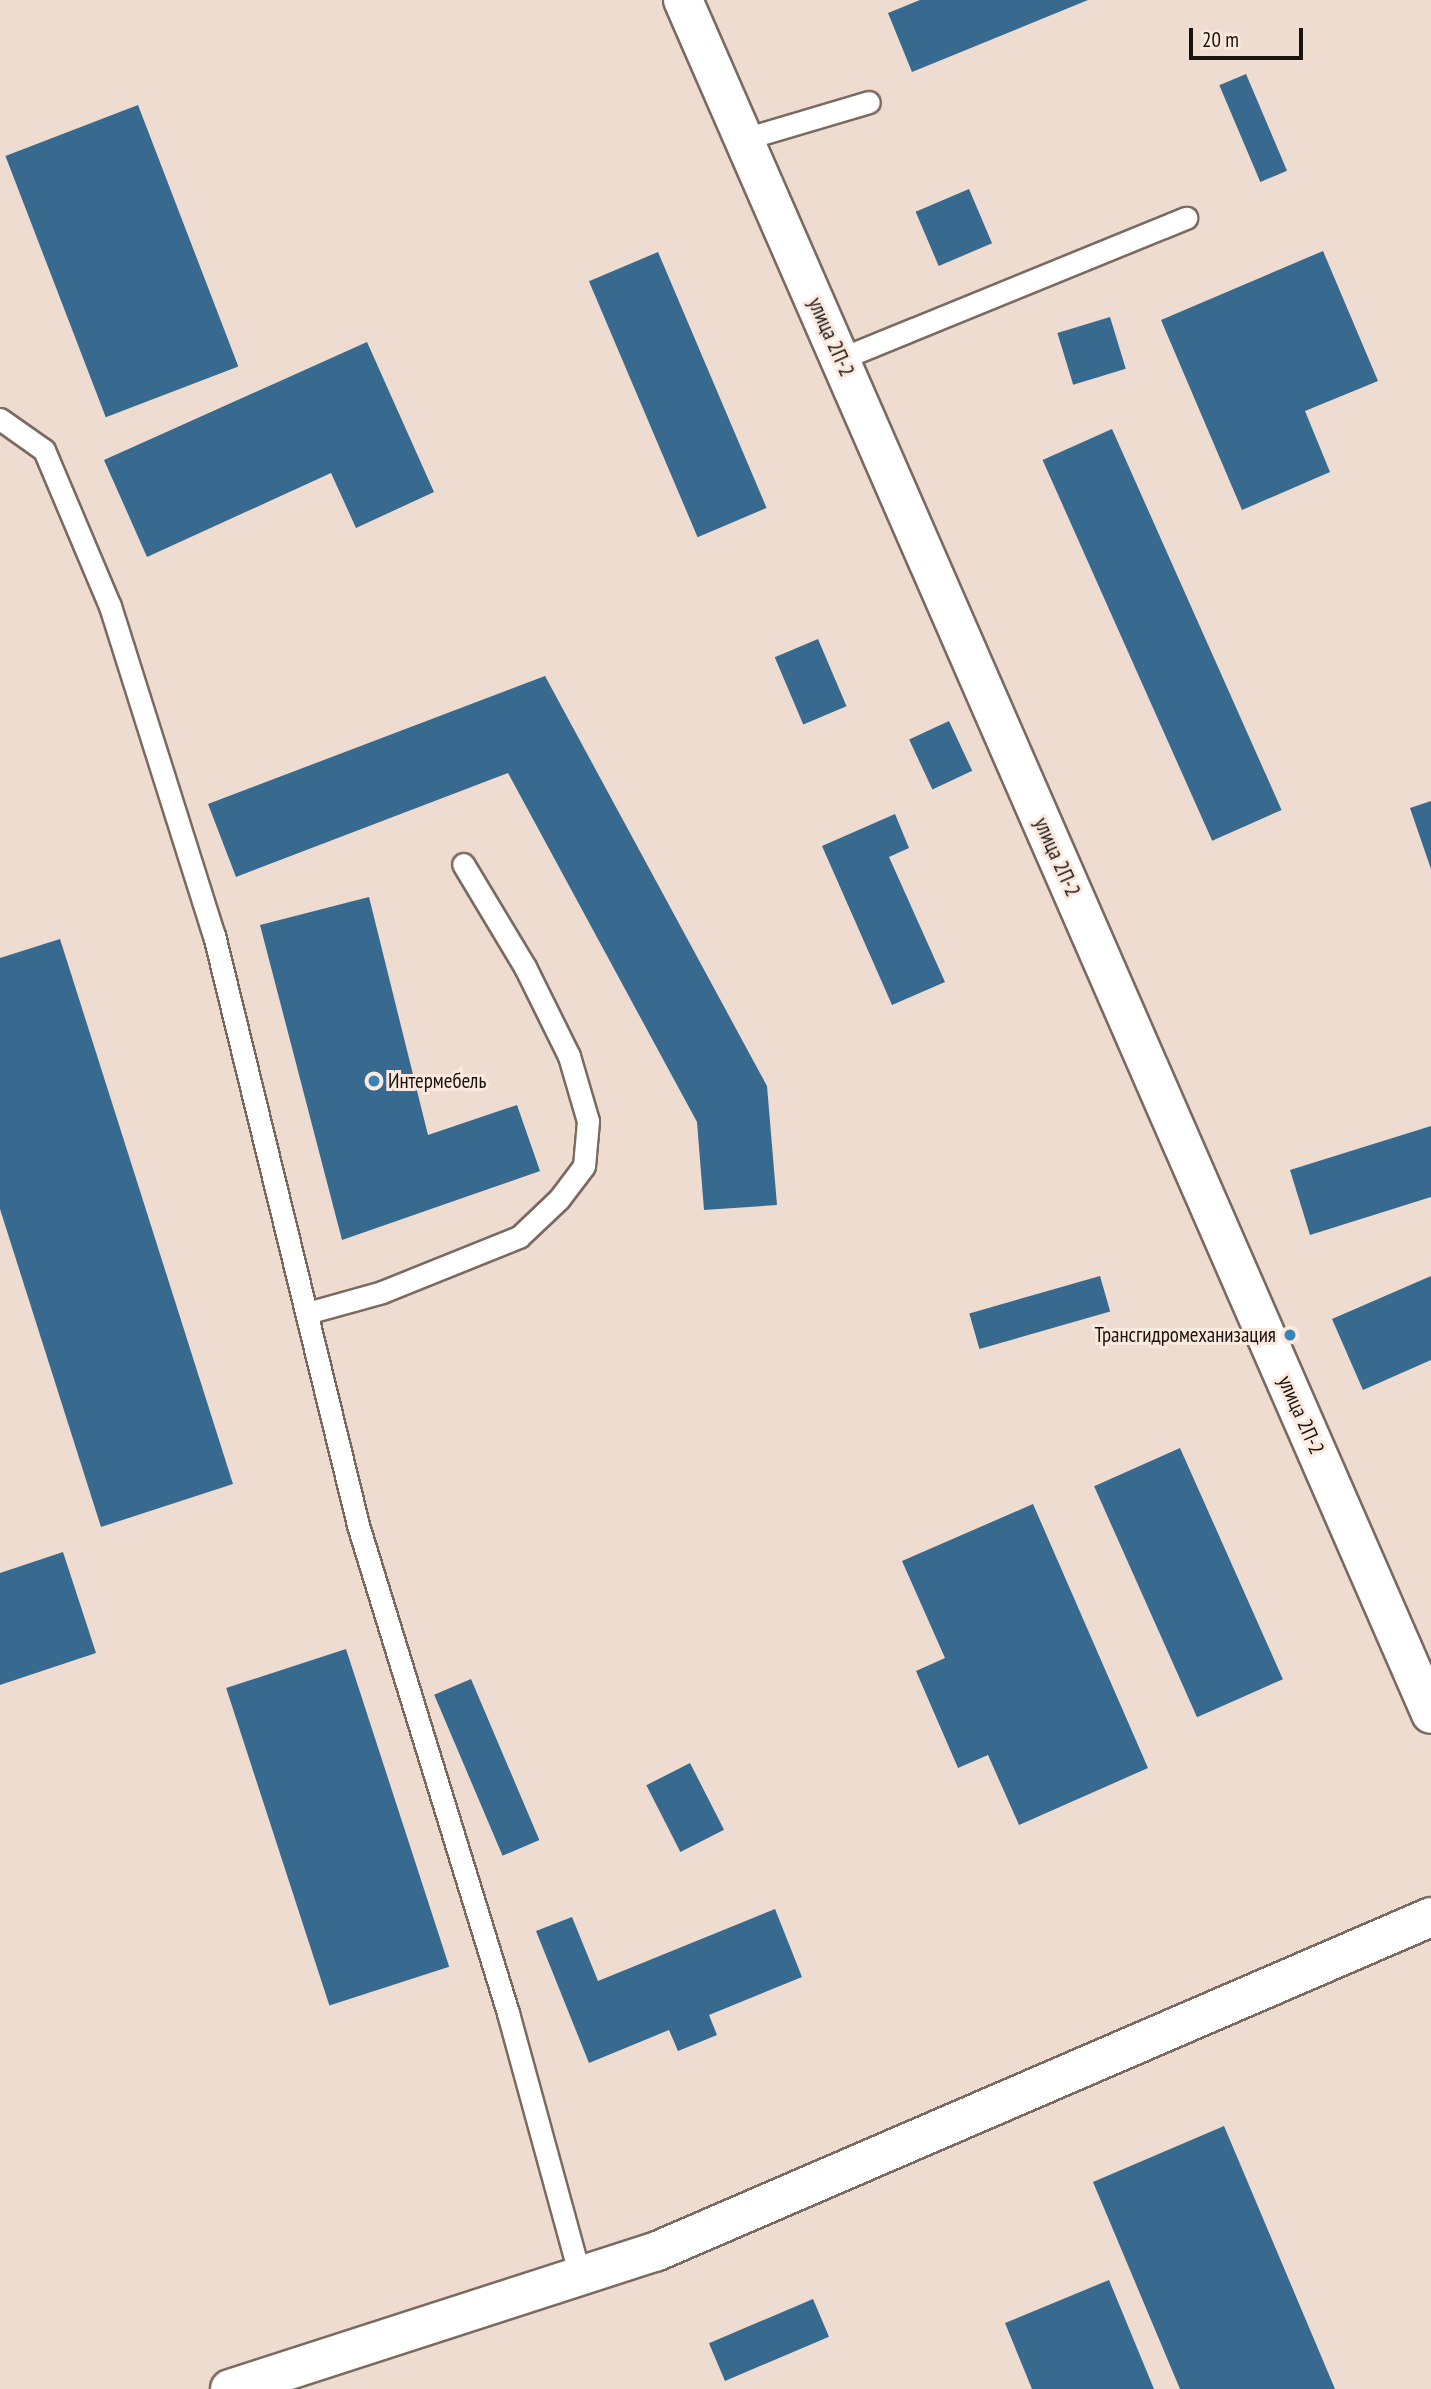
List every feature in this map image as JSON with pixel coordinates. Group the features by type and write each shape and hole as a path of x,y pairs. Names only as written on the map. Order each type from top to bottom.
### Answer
{"main road":[{"name":"улица 2П-2","path":"683,0 1431,1714"},
{"path":"230,2389 655,2252 1431,1917"}],"lane":[{"path":"744,139 869,103"},
{"path":"840,359 1186,218"},
{"path":"0,419 44,450 110,606 214,935 358,1525 508,2013 580,2276"},
{"path":"307,1313 382,1292 519,1237 559,1199 584,1166 588,1121 569,1056 524,967 463,864"}],"building":[{"path":"920,0 1088,0 912,72 888,13"},
{"path":"1246,74 1287,171 1260,182 1219,85"},
{"path":"138,105 238,366 106,417 5,156"},
{"path":"969,189 992,243 939,266 916,212"},
{"path":"1323,251 1378,381 1305,411 1330,472 1242,510 1161,320"},
{"path":"658,252 767,508 698,537 589,281"},
{"path":"1110,317 1126,369 1073,385 1057,333"},
{"path":"367,342 434,492 356,528 331,473 147,557 104,460"},
{"path":"1112,429 1282,810 1212,841 1043,460"},
{"path":"818,639 847,706 803,725 775,657"},
{"path":"545,676 767,1086 777,1205 704,1210 697,1122 508,773 236,877 208,804"},
{"path":"949,721 972,771 932,789 909,740"},
{"path":"1431,801 1431,869 1410,808"},
{"path":"895,814 909,848 889,857 945,982 892,1005 822,846"},
{"path":"369,897 428,1135 517,1105 540,1171 342,1240 260,925"},
{"path":"60,939 233,1484 101,1527 0,1209 0,958"},
{"path":"1431,1126 1431,1197 1310,1235 1290,1170"},
{"path":"1100,1276 1110,1312 979,1349 969,1313"},
{"path":"1431,1276 1431,1360 1363,1390 1332,1319"},
{"path":"1180,1448 1283,1679 1197,1717 1094,1486"},
{"path":"1033,1504 1148,1768 1019,1825 988,1755 958,1768 916,1671 945,1658 902,1561"},
{"path":"63,1552 96,1653 0,1685 0,1573"},
{"path":"346,1649 449,1967 329,2006 226,1688"},
{"path":"471,1679 539,1840 503,1856 434,1695"},
{"path":"690,1763 724,1830 680,1852 646,1785"},
{"path":"775,1909 802,1977 709,2015 717,2035 678,2051 669,2030 589,2063 536,1931 572,1917 598,1981"},
{"path":"1224,2126 1335,2389 1180,2389 1093,2182"},
{"path":"1109,2280 1154,2389 1032,2389 1005,2323"},
{"path":"813,2299 829,2337 725,2381 709,2343"}],"place":[{"name":"Интермебель","path":"374,1081"},
{"name":"Трансгидромеханизация","path":"1290,1335"}]}
